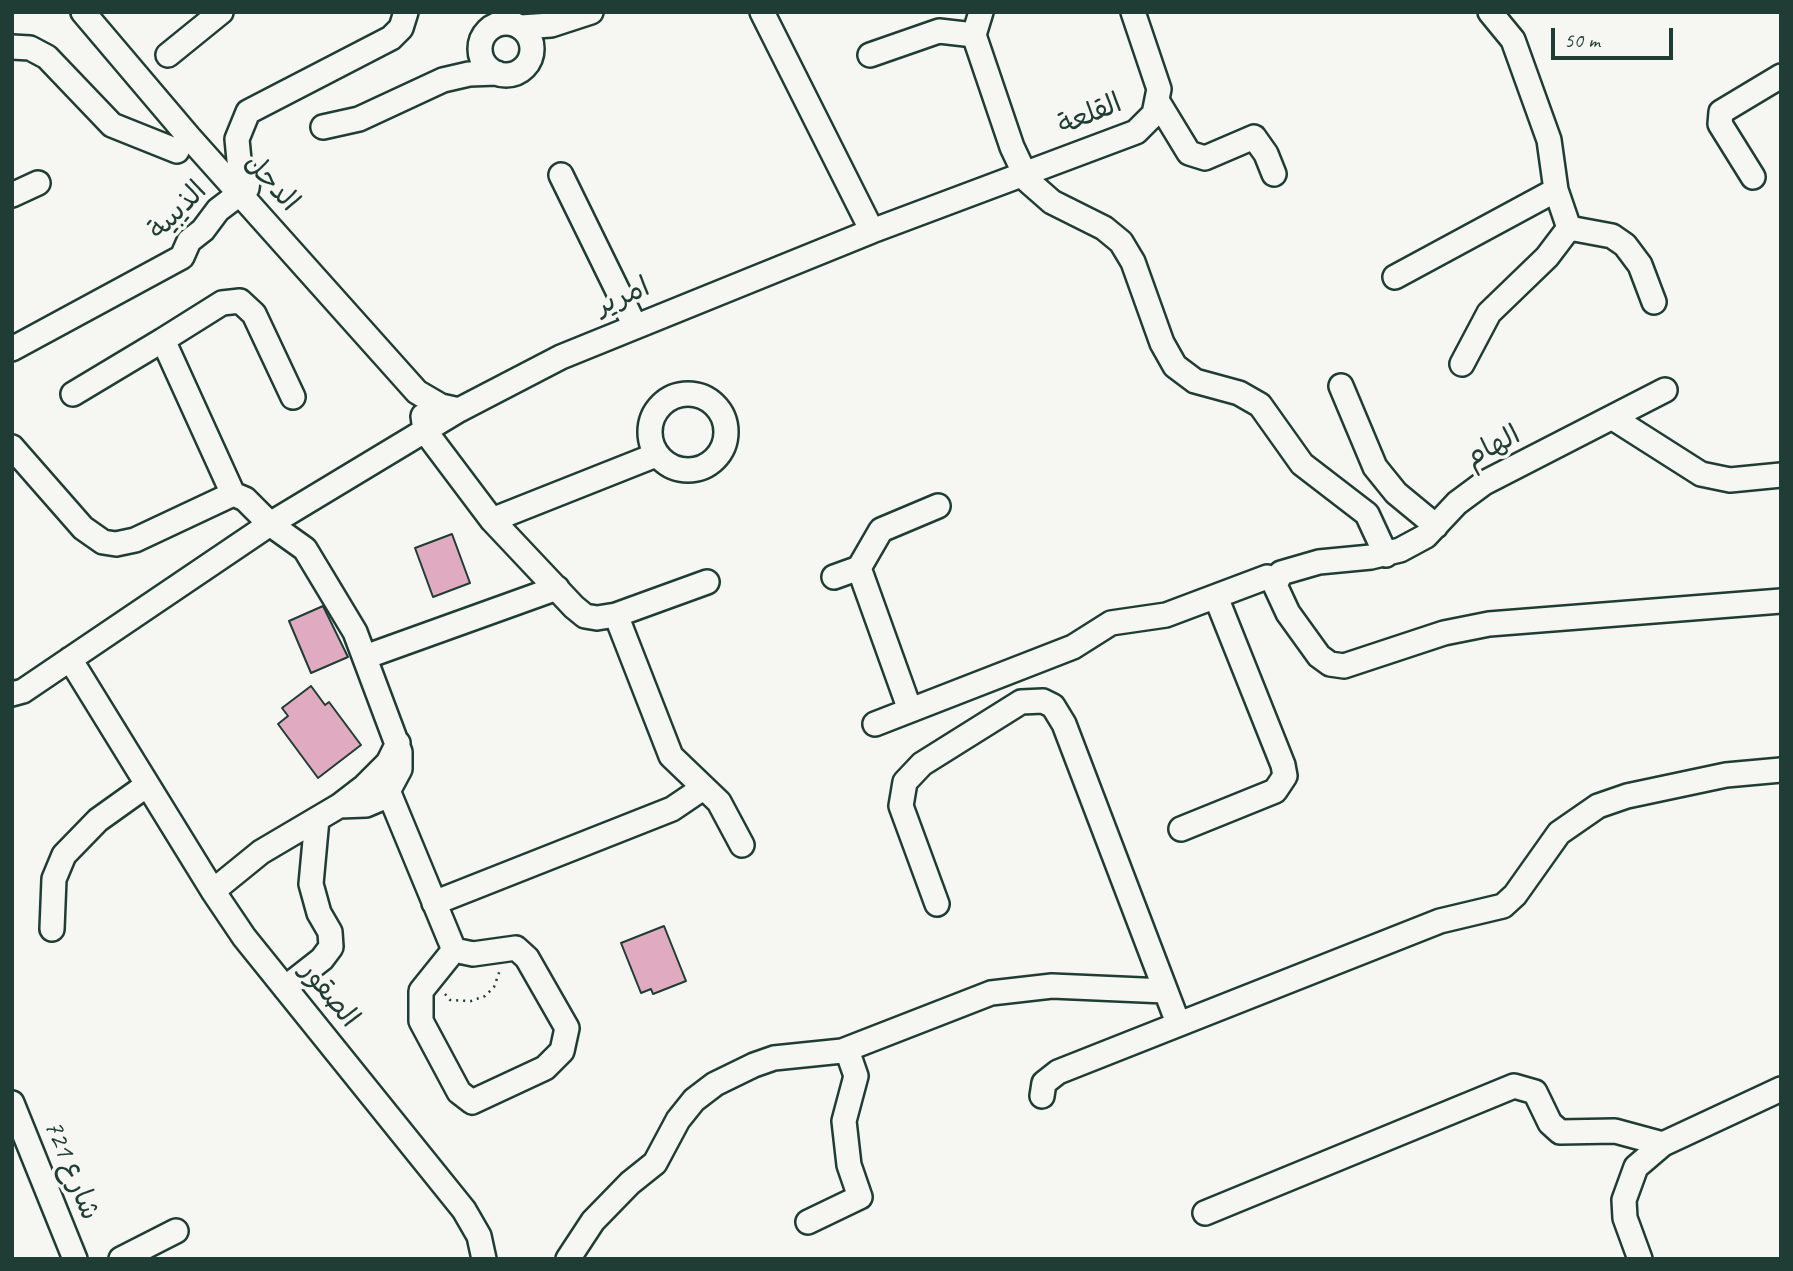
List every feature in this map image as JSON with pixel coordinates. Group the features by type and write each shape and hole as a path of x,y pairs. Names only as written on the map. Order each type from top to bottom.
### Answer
{"street":[{"name":"الدحل","path":"83,12 188,137 417,392"},
{"path":"169,55 221,12"},
{"path":"241,193 247,188 248,181 239,160 237,139 248,112 391,38 401,28 406,12"},
{"path":"762,12 872,231"},
{"path":"981,12 974,35 1023,173 1043,196 1104,228 1121,242 1133,262 1162,343 1175,366 1195,381 1239,393 1260,405 1301,464 1367,514 1386,555"},
{"name":"القلعة","path":"1023,173 1136,132 1146,124 1158,102 1157,77 1133,12"},
{"path":"1490,12 1513,40 1549,140 1556,190 1569,228"},
{"path":"443,80 482,31 497,24 513,21 551,25 586,15"},
{"path":"323,127 359,119 443,80 469,74 511,75 586,15"},
{"path":"513,21 531,40 531,57 527,64"},
{"path":"482,31 484,63 498,73"},
{"path":"870,55 939,31 974,35"},
{"path":"12,47 30,48 47,57 112,125 177,151"},
{"path":"1753,177 1720,124 1721,112 1781,76"},
{"path":"1158,102 1189,153 1205,158 1254,137 1274,174"},
{"name":"امرير","path":"270,524 459,410 561,356 634,324 1023,173"},
{"path":"561,174 634,324"},
{"path":"12,195 38,183"},
{"path":"1395,277 1556,190"},
{"name":"الذيبية","path":"12,349 182,257 190,241 203,230 222,206 241,193"},
{"path":"1569,228 1612,236 1625,245 1640,265 1654,302"},
{"path":"1462,364 1489,313 1547,257 1569,228"},
{"path":"73,394 222,303 240,301 254,314 293,397"},
{"path":"163,340 233,494 245,499 270,524 305,549"},
{"path":"1341,386 1375,467 1396,493 1436,526"},
{"name":"الهام","path":"875,724 1073,647 1103,626 1166,615 1267,577 1276,579 1284,572 1319,562 1386,555 1413,544 1483,483 1665,390"},
{"path":"417,392 441,406 459,410"},
{"path":"417,392 425,431 492,520 585,616 597,618 616,615 707,582"},
{"path":"1613,418 1701,474 1730,480 1781,475"},
{"path":"12,447 83,528 103,542 116,544 135,540 233,494"},
{"path":"492,520 656,455"},
{"path":"301,506 300,523 305,549 341,606 365,657 398,743 400,769 389,793 377,803 339,806"},
{"path":"834,577 859,568 881,530 938,506"},
{"path":"12,694 70,659 270,524"},
{"path":"859,568 910,710"},
{"path":"1276,579 1276,588 1308,643 1324,660 1344,666 1444,633 1489,624 1781,601"},
{"path":"365,657 557,588"},
{"path":"1181,829 1275,791 1284,776 1283,765 1216,597"},
{"path":"616,615 671,756 719,802 742,845"},
{"name":"الصقور","path":"70,659 213,891 285,988 464,1210 479,1236 484,1259"},
{"path":"937,904 901,806 905,782 922,764 1021,702 1043,701 1060,714 1178,1023"},
{"path":"213,891 255,857 339,806 381,771 398,743"},
{"path":"1042,1096 1044,1083 1053,1074 1440,921 1503,906 1516,895 1559,833 1598,806 1627,796 1726,775 1781,770"},
{"path":"52,929 54,879 64,855 98,820 147,785"},
{"path":"434,903 672,809 703,788"},
{"path":"389,793 454,950"},
{"path":"285,988 322,959 331,947 330,932 319,913 311,884 317,819"},
{"path":"516,947 527,958 567,1028 562,1051 545,1068 472,1102 459,1092 421,1021 421,991 454,950 473,954 516,947"},
{"path":"568,1259 593,1221 630,1183 655,1163 678,1120 704,1092 726,1078 774,1058 828,1055 847,1050 991,993 1052,986 1165,991"},
{"path":"808,1222 860,1196 849,1165 844,1121 856,1076 847,1050"},
{"path":"1205,1213 1514,1086 1535,1092 1550,1123 1560,1132 1615,1131 1663,1144"},
{"path":"1640,1259 1625,1218 1624,1200 1636,1167 1663,1144 1781,1089"},
{"name":"شارع 721","path":"12,1103 75,1259"},
{"path":"121,1259 176,1231"}],"path":[{"path":"431,978 450,1000 471,1001 485,996 499,975 502,950"}],"building":[{"path":"452,534 470,583 433,597 415,548"},
{"path":"323,606 348,657 311,673 289,621"},
{"path":"311,686 325,705 329,702 361,745 318,778 278,724 288,716 282,708"},
{"path":"664,926 686,981 653,994 651,989 641,993 621,943"}]}
